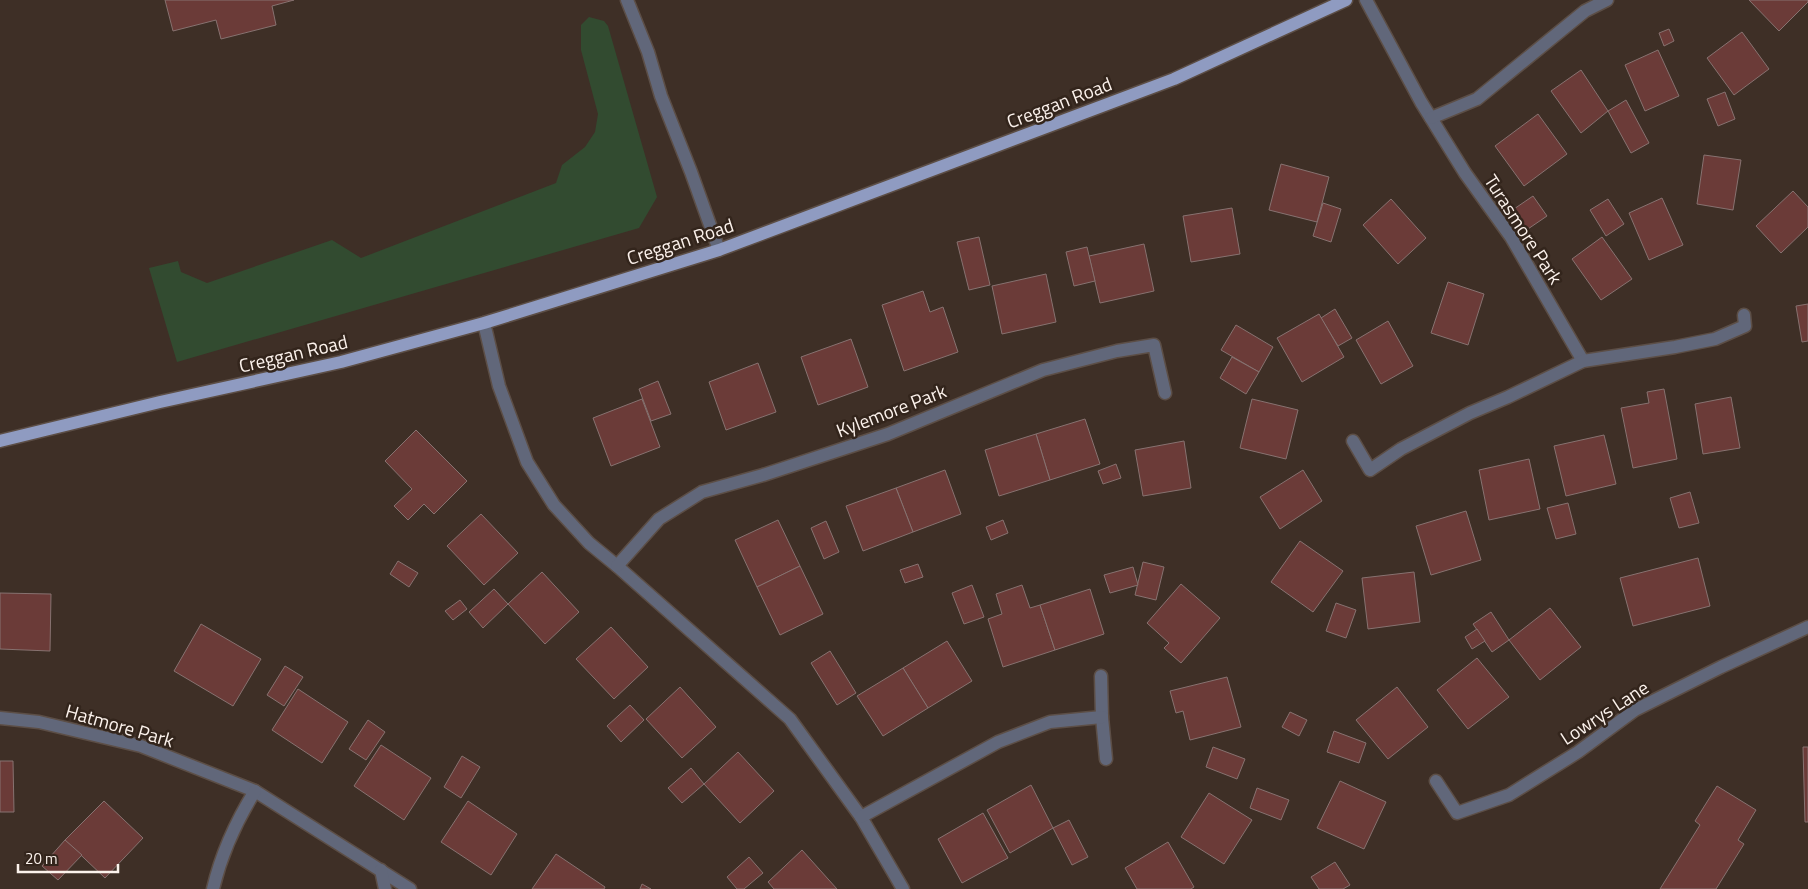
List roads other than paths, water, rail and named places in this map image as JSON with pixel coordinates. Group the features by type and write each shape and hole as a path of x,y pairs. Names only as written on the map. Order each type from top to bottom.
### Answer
{"main road":[{"name":"Creggan Road","path":"0,440 340,362 484,323 718,250 1174,79 1346,0"}],"street":[{"path":"627,0 648,52 661,96 691,172 718,250"},
{"name":"Turasmore Park","path":"1366,0 1431,118 1465,173 1511,237 1583,361"},
{"path":"1431,118 1477,99 1585,11 1607,0"},
{"path":"1353,441 1370,470 1401,449 1470,412 1508,397 1583,361 1675,348 1715,339 1745,326 1744,315"},
{"path":"484,323 499,386 527,462 554,505 589,543 790,719 861,817 903,889"},
{"name":"Kylemore Park","path":"616,566 659,519 702,492 763,475 888,434 1043,370 1116,351 1154,345 1165,394"},
{"name":"Lowrys Lane","path":"1436,781 1457,813 1509,795 1578,752 1636,710 1721,667 1808,627"},
{"path":"1102,676 1102,717 1106,759"},
{"path":"861,817 998,742 1050,722 1102,717"},
{"name":"Hatmore Park","path":"0,718 39,722 141,746 255,790 410,889"},
{"path":"213,889 218,870 246,805 255,790"},
{"path":"381,870 385,889"}]}
